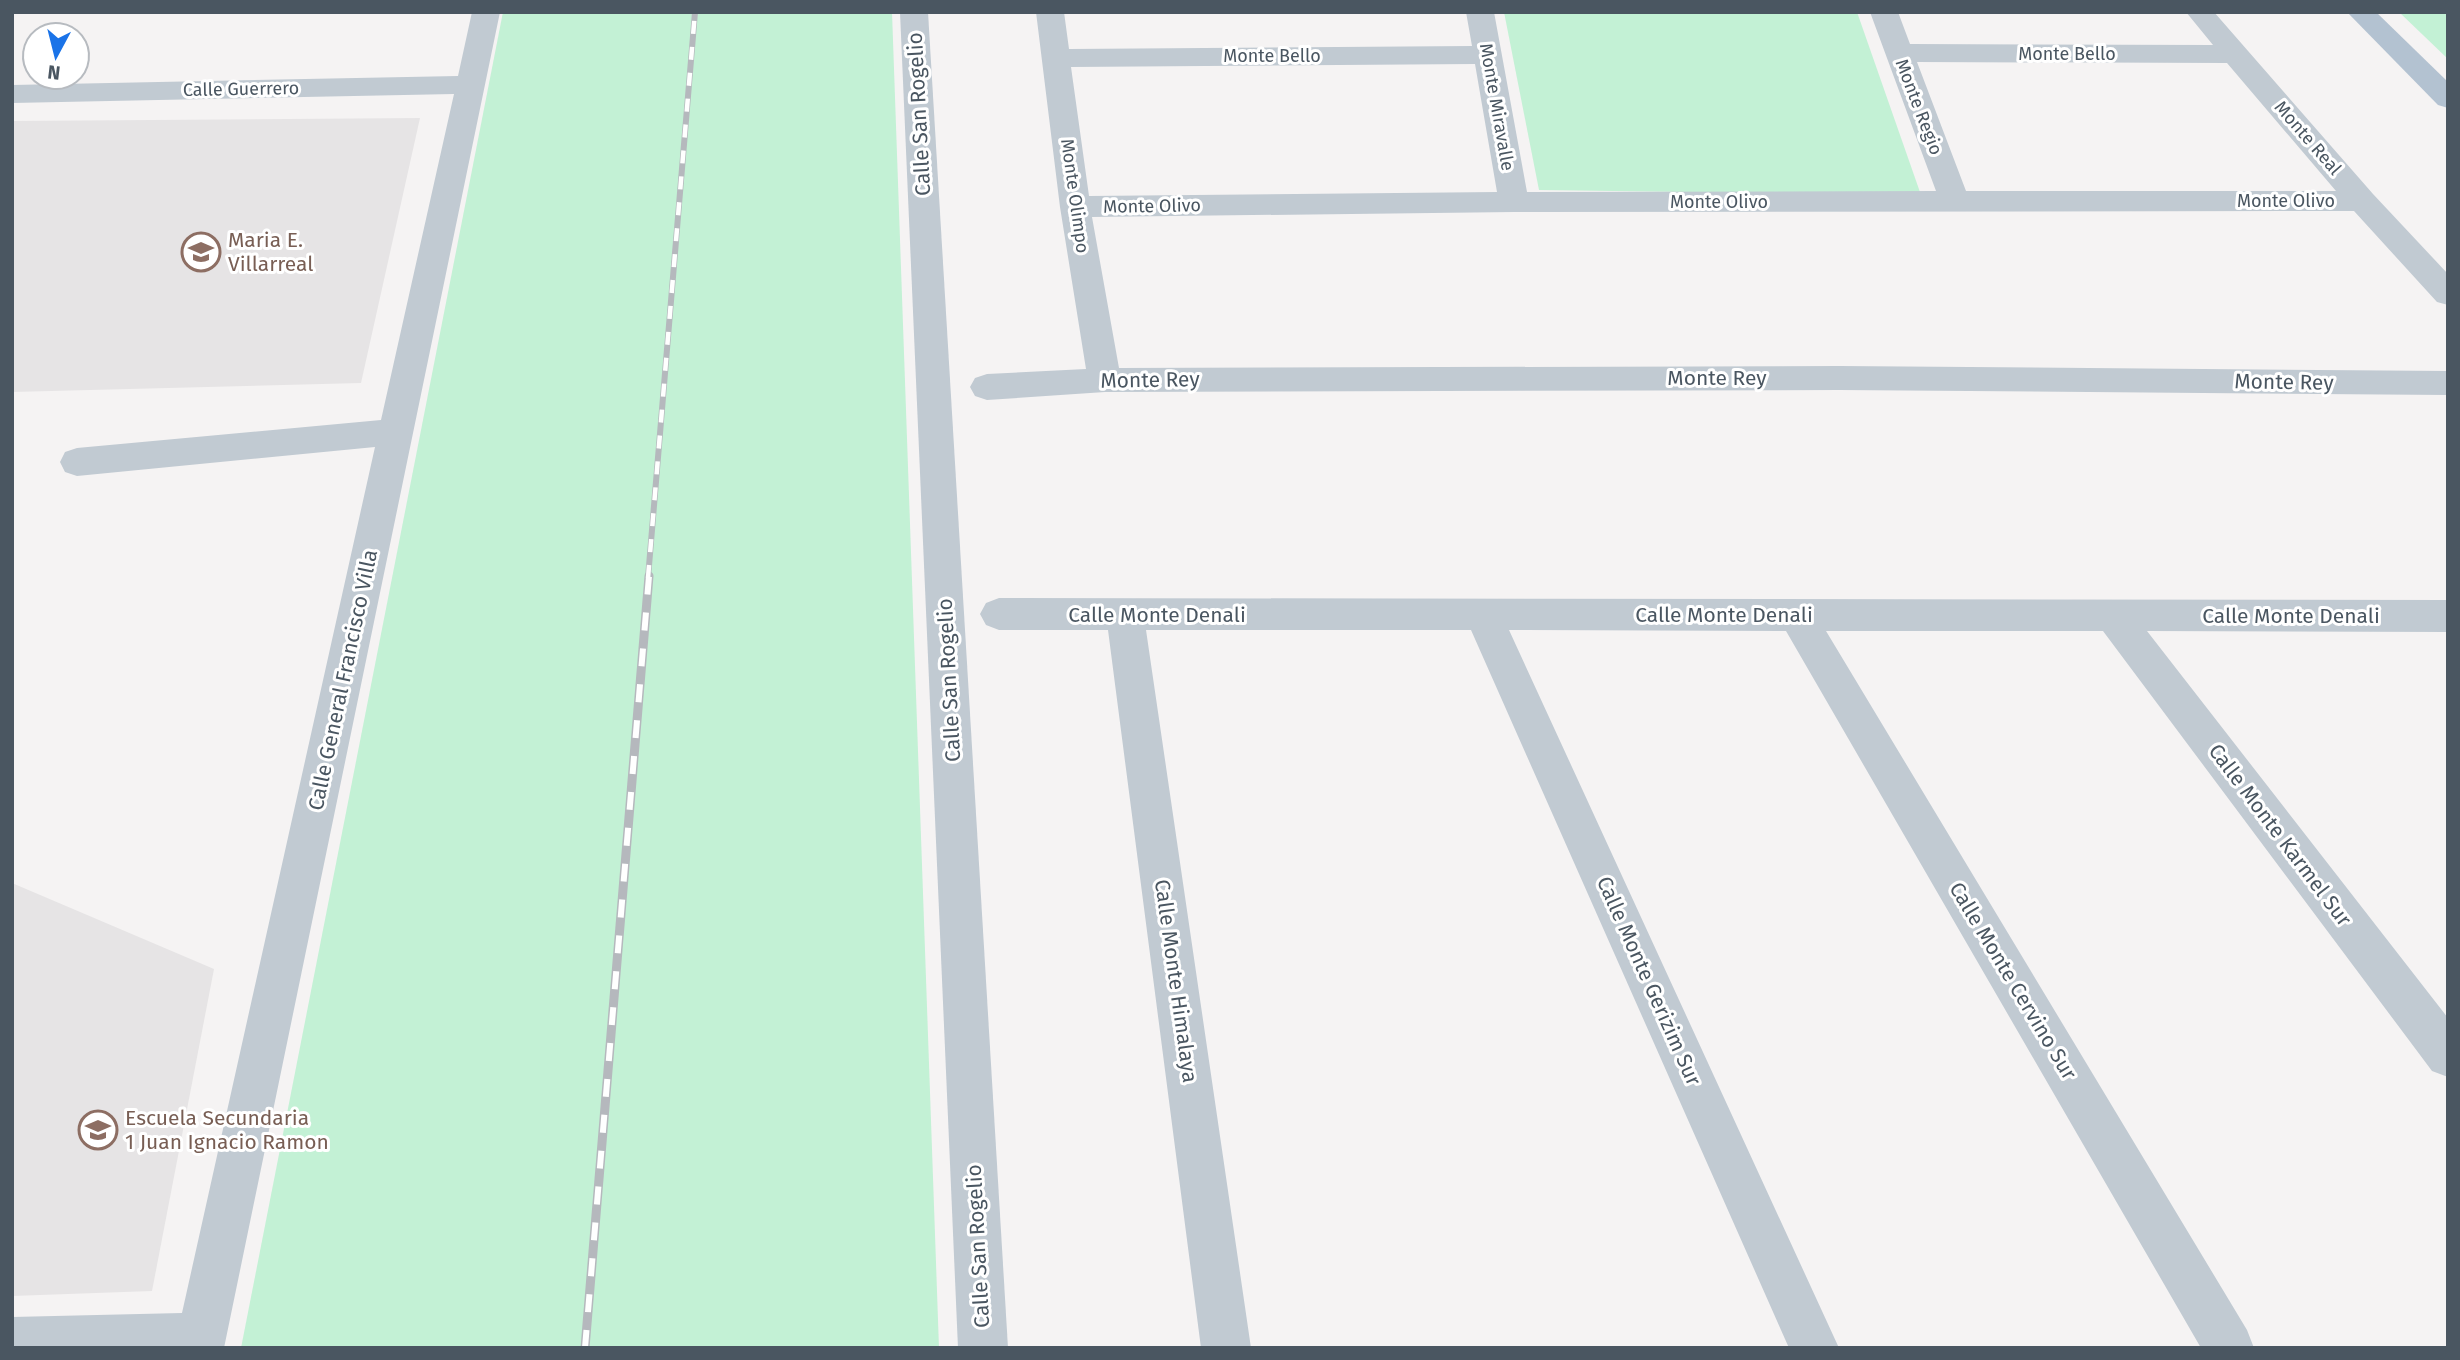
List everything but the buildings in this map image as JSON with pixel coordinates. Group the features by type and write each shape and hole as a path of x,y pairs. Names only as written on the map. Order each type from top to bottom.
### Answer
{"main road":[{"path":"2360,12 2448,99"}],"street":[{"name":"Calle General Francisco Villa","path":"200,1342 486,12"},
{"name":"Calle San Rogelio","path":"914,12 983,1348"},
{"name":"Monte Olimpo","path":"1050,12 1075,207 1105,380"},
{"name":"Monte Miravalle","path":"1480,12 1514,202"},
{"name":"Monte Regio","path":"1884,12 1955,201"},
{"name":"Monte Real","path":"2199,12 2362,201 2448,294"},
{"name":"Monte Bello","path":"1899,53 2235,54"},
{"name":"Monte Bello","path":"1057,58 1487,55"},
{"name":"Calle Guerrero","path":"12,94 471,85"},
{"name":"Monte Olivo","path":"1075,207 1514,202 2362,201"},
{"name":"Monte Rey","path":"987,387 1105,380 1839,378 2448,383"},
{"path":"77,462 396,432"},
{"name":"Calle Monte Denali","path":"999,614 2113,616 2440,625"},
{"name":"Calle Monte Himalaya","path":"1125,615 1226,1348"},
{"name":"Calle Monte Gerizim Sur","path":"1483,615 1814,1348"},
{"name":"Calle Monte Cervino Sur","path":"1797,615 2229,1348"},
{"name":"Calle Monte Karmel Sur","path":"2113,616 2448,1055"},
{"path":"12,1342 200,1342"}],"shaded area":[{"name":"Maria E. Villarreal","path":"420,118 361,383 12,392 12,121"},
{"name":"Escuela Secundaria 1 Juan Ignacio Ramon","path":"12,883 214,969 152,1291 12,1296"}],"green space":[{"path":"503,12 892,12 939,1348 241,1348"},
{"path":"1504,12 1857,12 1921,195 1539,190"},
{"path":"2399,12 2448,12 2448,59"}],"railway":[{"path":"648,578 695,12"},
{"path":"585,1348 649,576"}],"place":[{"name":"Maria E. Villarreal","path":"201,252"},
{"name":"Escuela Secundaria 1 Juan Ignacio Ramon","path":"98,1130"}]}
